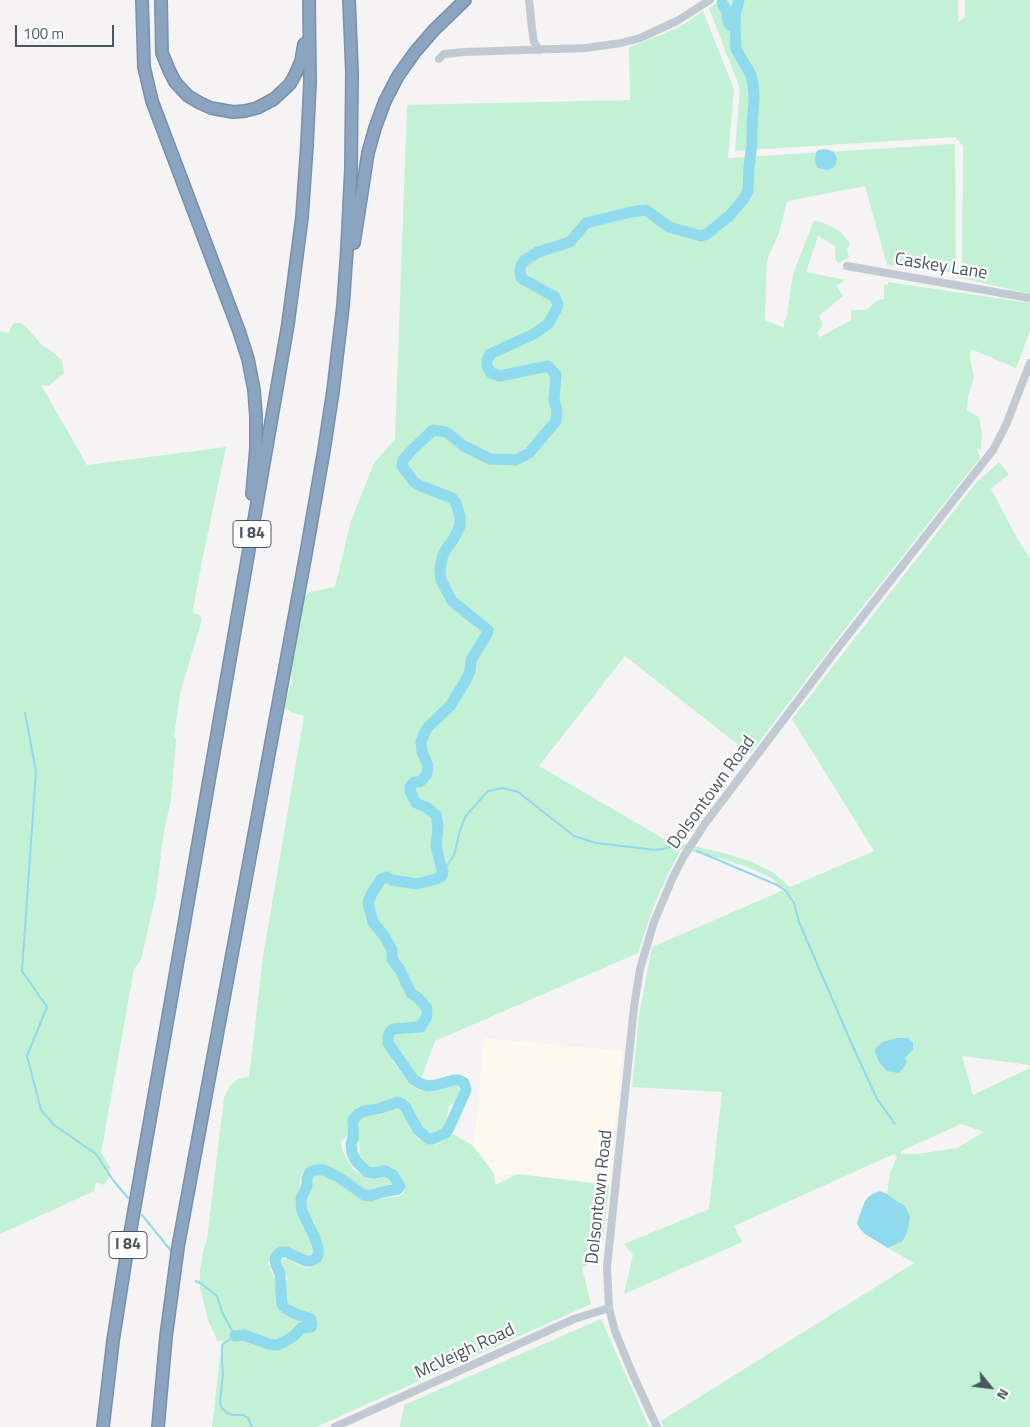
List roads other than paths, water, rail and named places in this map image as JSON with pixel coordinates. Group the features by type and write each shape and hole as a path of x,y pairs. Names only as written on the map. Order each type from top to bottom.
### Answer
{"highway":[{"path":"142,0 144,67 152,101 239,331 250,371 256,416 256,448 253,488 244,548 245,579"},
{"path":"161,0 162,52 172,77 183,91 200,104 217,110 233,112 245,111 264,105 274,99 290,84 301,62 304,50 309,0"},
{"name":"I 84","path":"103,1427 113,1341 128,1245 284,353 297,256 307,145 310,82 309,0"},
{"path":"158,1427 166,1337 180,1237 324,450 333,391 348,249 352,72 350,0"},
{"path":"341,324 368,153 380,113 398,76 414,52 466,0"}],"street":[{"path":"529,0 534,42 539,50"},
{"path":"439,59 444,54 464,52 605,46 637,39 677,21 710,0"},
{"name":"Caskey Lane","path":"847,266 1030,298"},
{"name":"Dolsontown Road","path":"657,1427 620,1343 609,1308 607,1288 607,1254 637,982 650,933 673,877 687,850 709,818 993,450 1006,426 1030,363"},
{"name":"McVeigh Road","path":"335,1427 574,1319 609,1308"}],"water":[{"path":"826,149 834,152 837,158 833,168 826,170 818,168 815,159 818,150"},
{"path":"897,1038 907,1038 913,1042 913,1049 905,1058 907,1062 898,1073 887,1071 879,1062 875,1052 876,1048 883,1042"},
{"path":"880,1191 904,1205 910,1216 908,1229 903,1241 888,1248 865,1234 857,1223 868,1197"}],"waterway":[{"path":"235,1336 244,1335 269,1344 278,1345 294,1336 301,1328 311,1327 312,1325 311,1319 296,1314 282,1305 280,1274 275,1259 281,1252 286,1252 306,1261 316,1259 318,1255 314,1236 301,1205 301,1199 310,1172 324,1170 364,1195 370,1196 398,1189 400,1186 393,1175 385,1171 367,1172 356,1161 352,1153 351,1144 353,1120 358,1114 398,1102 406,1108 418,1130 428,1139 433,1139 446,1133 466,1090 464,1083 459,1080 427,1086 419,1083 413,1079 388,1043 388,1036 393,1029 421,1027 427,1016 427,1008 411,993 400,970 392,959 392,950 385,937 373,922 368,903 381,879 387,877 392,880 417,884 442,876 443,871 436,846 438,826 436,815 426,807 416,803 410,787 414,782 420,782 427,774 428,766 422,752 421,742 424,734 428,727 450,706 466,680 470,671 471,660 488,630 452,601 441,580 442,558 460,526 460,516 456,503 452,498 414,482 402,466 403,460 433,430 446,432 464,446 490,459 516,460 529,453 556,421 557,410 554,401 556,375 548,366 500,376 491,373 487,366 490,354 534,334 548,324 558,305 555,297 521,278 520,270 524,261 538,252 570,242 586,223 631,212 646,210 669,227 701,236 707,234 729,216 743,200 748,191 754,98 750,73 736,49 735,15 739,0"},
{"path":"722,3 727,11 728,22 731,26"},
{"path":"25,713 36,771 22,971 47,1007 27,1056 41,1110 54,1125 96,1154 113,1180 128,1198"},
{"path":"443,871 454,855 465,817 488,791 503,788 518,792 574,836 596,843 656,850 667,848 682,841"},
{"path":"697,851 777,885 786,891 794,903 799,922 877,1099 895,1124"},
{"path":"142,1215 172,1252"},
{"path":"196,1281 217,1296 222,1312 235,1336 222,1345 223,1373 220,1403 226,1412 232,1415 243,1415 248,1418 252,1427"}]}
